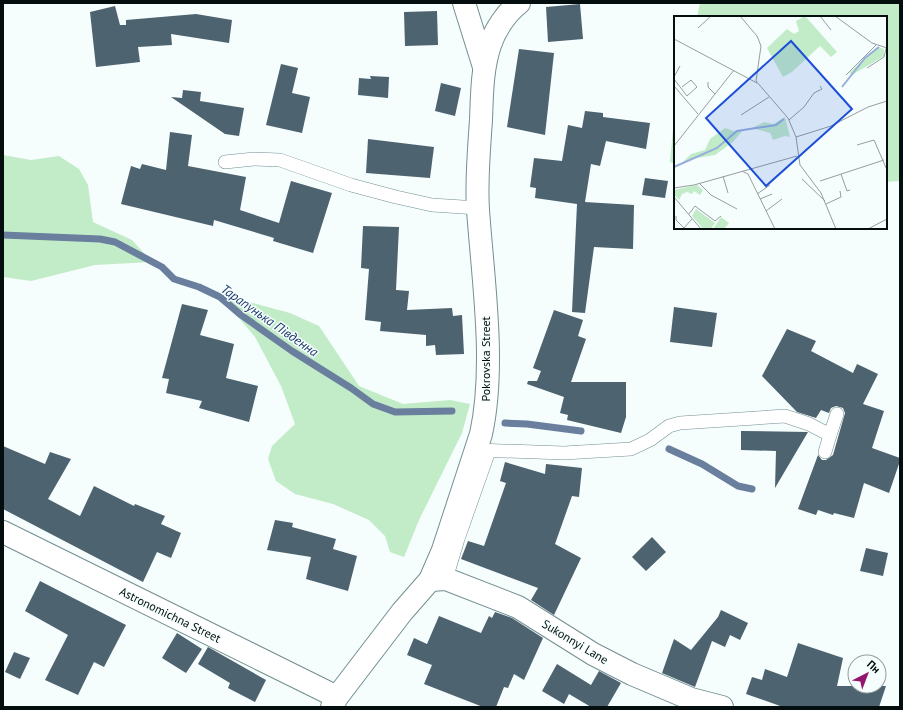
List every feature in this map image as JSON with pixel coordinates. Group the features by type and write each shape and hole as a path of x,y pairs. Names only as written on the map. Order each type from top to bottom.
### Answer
{"street":[{"path":"464,3 484,67"},
{"name":"Pokrovska Street","path":"334,702 402,612 438,579 443,550 483,451 488,377 478,208 479,148 484,67 490,43 501,22 519,3"},
{"name":"Astronomichna Street","path":"8,536 334,702"},
{"name":"Sukonnyi Lane","path":"438,579 518,607 593,654 632,674 691,699 722,707"}],"lane":[{"path":"224,162 254,159 280,160 351,185 396,197 432,205 478,208"},
{"path":"825,452 837,414"},
{"path":"483,451 564,453 631,449 650,440 670,426 680,423 762,417 785,416 809,424 830,435"}],"green space":[{"path":"700,3 900,3 900,181 887,182 887,16 697,16"},
{"path":"674,118 674,164 670,162"},
{"path":"3,155 31,160 59,156 79,169 88,185 93,222 132,240 152,262 95,265 31,281 3,277"},
{"path":"222,298 253,303 290,313 319,326 359,386 403,404 450,400 470,404 462,433 419,520 404,557 390,552 385,536 369,520 333,504 295,494 276,481 268,459 272,446 295,424 281,386 255,337"}],"building":[{"path":"580,4 583,39 548,42 546,7"},
{"path":"115,6 120,25 126,25 126,20 196,14 232,20 229,43 171,34 172,45 138,47 140,62 96,67 90,12"},
{"path":"437,11 438,45 405,46 404,12"},
{"path":"519,49 554,53 545,135 507,127"},
{"path":"281,64 298,68 292,93 310,97 302,133 266,125"},
{"path":"370,76 389,77 388,98 358,95 359,78 371,79"},
{"path":"441,83 461,88 455,116 435,111"},
{"path":"183,90 201,92 200,101 244,108 239,136 225,134 171,97 182,98"},
{"path":"585,111 603,113 603,117 650,123 646,149 606,141 600,166 591,164 585,202 634,205 633,249 594,247 585,313 572,312 577,204 535,198 536,188 530,187 534,158 562,161 568,125 582,128"},
{"path":"170,132 192,135 188,166 246,177 240,210 279,223 291,181 332,193 313,253 273,241 274,238 214,220 213,226 121,204 131,166 140,169 142,164 166,170"},
{"path":"368,139 434,147 430,178 366,173"},
{"path":"645,178 668,181 665,198 642,195"},
{"path":"363,226 399,227 396,290 409,291 407,310 452,308 453,316 462,315 464,354 436,355 435,345 426,346 426,335 380,331 381,322 365,320 369,269 361,268"},
{"path":"182,304 208,310 200,335 234,344 226,378 258,386 249,422 199,408 202,401 166,393 169,379 162,378"},
{"path":"674,307 717,313 712,347 670,342"},
{"path":"554,310 583,320 578,336 586,339 571,382 626,382 626,417 621,433 567,420 568,415 560,413 564,397 527,384 528,381 537,381 541,371 533,368"},
{"path":"787,329 816,341 811,351 853,373 857,364 878,374 863,404 884,411 872,448 900,458 900,461 889,493 864,483 854,518 834,513 833,515 818,510 816,515 798,509 818,455 822,460 826,460 833,455 845,413 843,408 836,406 831,408 829,413 821,410 816,418 797,412 762,376"},
{"path":"741,431 808,432 775,488 776,451 741,450"},
{"path":"3,446 45,464 50,452 71,459 48,499 80,516 94,486 134,506 135,504 165,516 161,524 181,533 171,558 157,552 143,582 3,509"},
{"path":"505,462 545,474 546,464 582,468 579,497 572,496 555,544 581,558 554,615 531,600 538,588 461,559 468,541 484,546 506,483 500,481"},
{"path":"275,520 293,523 292,527 336,539 333,549 357,556 348,591 306,579 311,557 267,550"},
{"path":"652,537 666,552 646,571 632,557"},
{"path":"866,548 888,553 883,576 860,571"},
{"path":"40,581 126,625 104,667 94,662 78,695 45,680 68,635 25,611"},
{"path":"721,610 748,623 740,640 730,635 725,647 712,641 695,687 662,673 674,639 691,650 718,617"},
{"path":"495,612 512,618 543,638 524,680 514,674 508,688 504,687 496,707 483,707 424,684 432,665 407,655 414,638 427,644 439,616 481,633 489,616 492,618"},
{"path":"177,633 202,649 186,673 162,658"},
{"path":"798,643 843,658 837,686 847,686 847,694 883,694 879,707 783,707 746,694 752,677 762,680 765,669 787,677"},
{"path":"208,647 266,680 255,702 228,688 230,683 198,664"},
{"path":"14,652 30,658 20,679 5,672"},
{"path":"557,664 591,685 599,671 621,683 607,707 591,707 569,694 564,704 542,691"}],"waterway":[{"name":"Тарапунька Південна","path":"3,235 100,239 115,242 162,267 174,279 199,287 220,297 241,315 292,351 351,388 373,404 395,412 452,411"},
{"name":"Тарапунька Південна","path":"505,423 527,424 581,431"},
{"name":"Тарапунька Південна","path":"669,449 702,464 738,486 752,489"}]}
